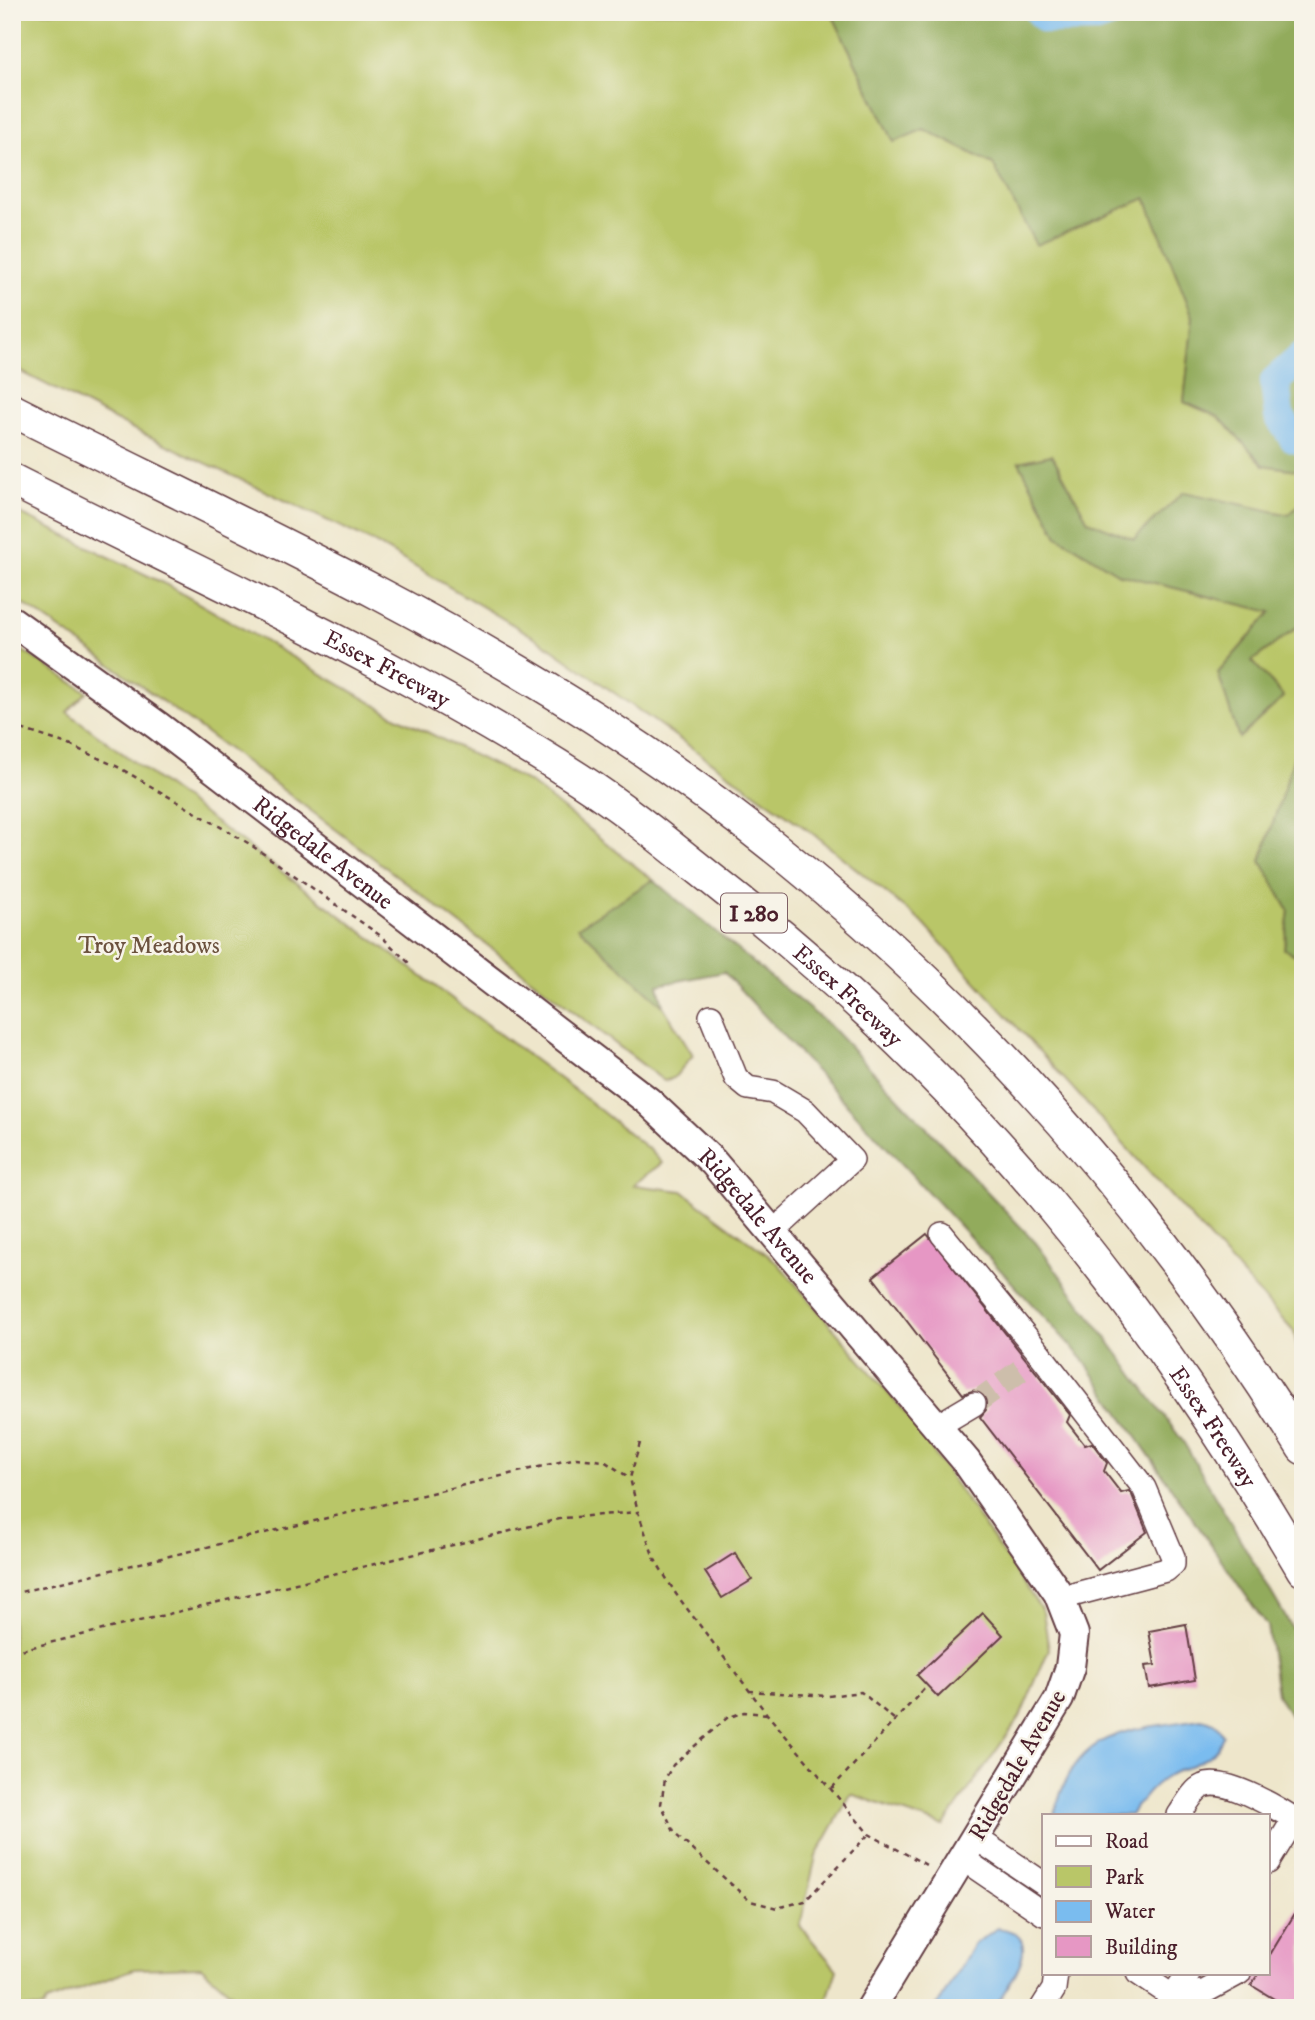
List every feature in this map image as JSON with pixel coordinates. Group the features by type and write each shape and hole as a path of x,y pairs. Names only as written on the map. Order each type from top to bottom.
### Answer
{"highway":[{"name":"I 280","path":"12,410 374,592 490,654 595,718 751,828 907,962 1047,1104 1162,1242 1222,1323 1303,1448"},
{"name":"Essex Freeway","path":"12,480 324,637 537,753 639,822 832,977 956,1097 1080,1238 1199,1401 1303,1570"}],"main road":[{"name":"Ridgedale Avenue","path":"12,621 149,719 648,1101 713,1162 937,1426 1015,1527 1061,1598 1074,1634 1070,1667 1059,1699 871,2008"}],"lane":[{"path":"710,1016 736,1078 748,1088 773,1092 805,1111 852,1160 773,1232"},
{"path":"942,1234 1035,1360 1144,1488 1173,1557 1173,1563 1167,1570 1061,1598"},
{"path":"937,1426 974,1404"},
{"path":"1179,1814 1200,1787 1215,1783 1252,1795 1298,1822 1270,1859"},
{"path":"963,1859 1042,1883"},
{"path":"963,1859 1042,1913"},
{"path":"1042,2008 1055,1989 1056,1974"},
{"path":"1139,1974 1168,2002"},
{"path":"1168,2002 1188,1974"},
{"path":"1168,2002 1204,1992 1237,1974"}],"path":[{"path":"12,726 67,744 118,767 248,843 381,936 410,964"},
{"path":"640,1443 630,1478 638,1512 654,1558 676,1594 766,1714 869,1835 963,1859"},
{"path":"12,1594 576,1458 604,1461 630,1478"},
{"path":"12,1652 564,1518 638,1512"},
{"path":"831,1789 925,1688"},
{"path":"749,1691 828,1696 861,1692 895,1720"},
{"path":"766,1714 744,1712 727,1718 673,1765 665,1779 661,1804 675,1835 750,1901 777,1908 804,1900 869,1835"}],"green space":[{"path":"12,12 831,12 894,142 924,129 993,164 1036,244 1146,198 1193,317 1184,402 1219,417 1264,465 1303,471 1303,501 1290,515 1184,492 1134,540 1088,521 1052,455 1019,462 1058,536 1119,574 1271,612 1218,673 1239,738 1284,697 1252,661 1299,626 1303,629 1303,729 1261,861 1289,911 1284,949 1303,959 1303,1375 1294,1332 922,922 812,833 544,643 373,542 125,425 12,367"},
{"path":"831,12 1303,12 1303,471 1264,465 1219,417 1184,402 1193,317 1146,198 1036,245 993,164 924,129 894,142"},
{"path":"1052,455 1088,521 1134,539 1184,492 1289,515 1303,501 1303,629 1299,626 1252,661 1284,697 1239,738 1218,673 1271,612 1119,574 1058,536 1019,462"},
{"path":"12,510 165,584 395,716 530,783 653,880 579,927 663,1006 693,1055 674,1078 664,1081 260,773 12,596"},
{"name":"Troy Meadows","path":"12,644 87,692 67,712 576,1091 651,1151 662,1163 633,1185 682,1191 777,1262 912,1421 1043,1612 1049,1649 1020,1717 943,1826 851,1794 816,1856 800,1926 837,1970 824,2008 249,2008 201,1967 134,1969 46,2002 43,2008 12,2008"},
{"path":"1303,729 1303,959 1284,949 1289,911 1261,861"},
{"path":"653,880 830,1026 1036,1243 1184,1443 1303,1647 1303,1737 1277,1694 1267,1626 1082,1358 724,972 658,985 663,1006 578,927"}],"water":[{"path":"1201,1719 1215,1724 1223,1736 1218,1746 1205,1759 1171,1774 1158,1783 1131,1814 1054,1814 1064,1786 1076,1765 1090,1749 1107,1738 1149,1727"},
{"path":"998,1928 1013,1932 1021,1940 1023,1950 1015,1974 994,2008 936,2008 974,1944"}],"building":[{"path":"927,1234 1070,1415 1067,1422 1085,1445 1092,1443 1107,1463 1104,1471 1121,1493 1129,1491 1132,1495 1147,1532 1098,1570 980,1417 986,1410 986,1396 975,1390 963,1394 873,1277"},
{"path":"735,1553 752,1580 722,1598 705,1572"},
{"path":"983,1613 1003,1635 938,1697 917,1675"},
{"path":"1186,1624 1195,1680 1149,1688 1145,1666 1155,1665 1149,1631"},
{"path":"1303,1900 1303,2008 1289,2008 1251,1985 1258,1974 1270,1974 1270,1955"}],"waterway":[{"path":"1040,12 1047,19 1097,18 1114,12"},
{"path":"1303,356 1275,381 1279,416 1294,438 1303,440"}],"tunnel":[{"path":"974,1404 1028,1365"}]}
